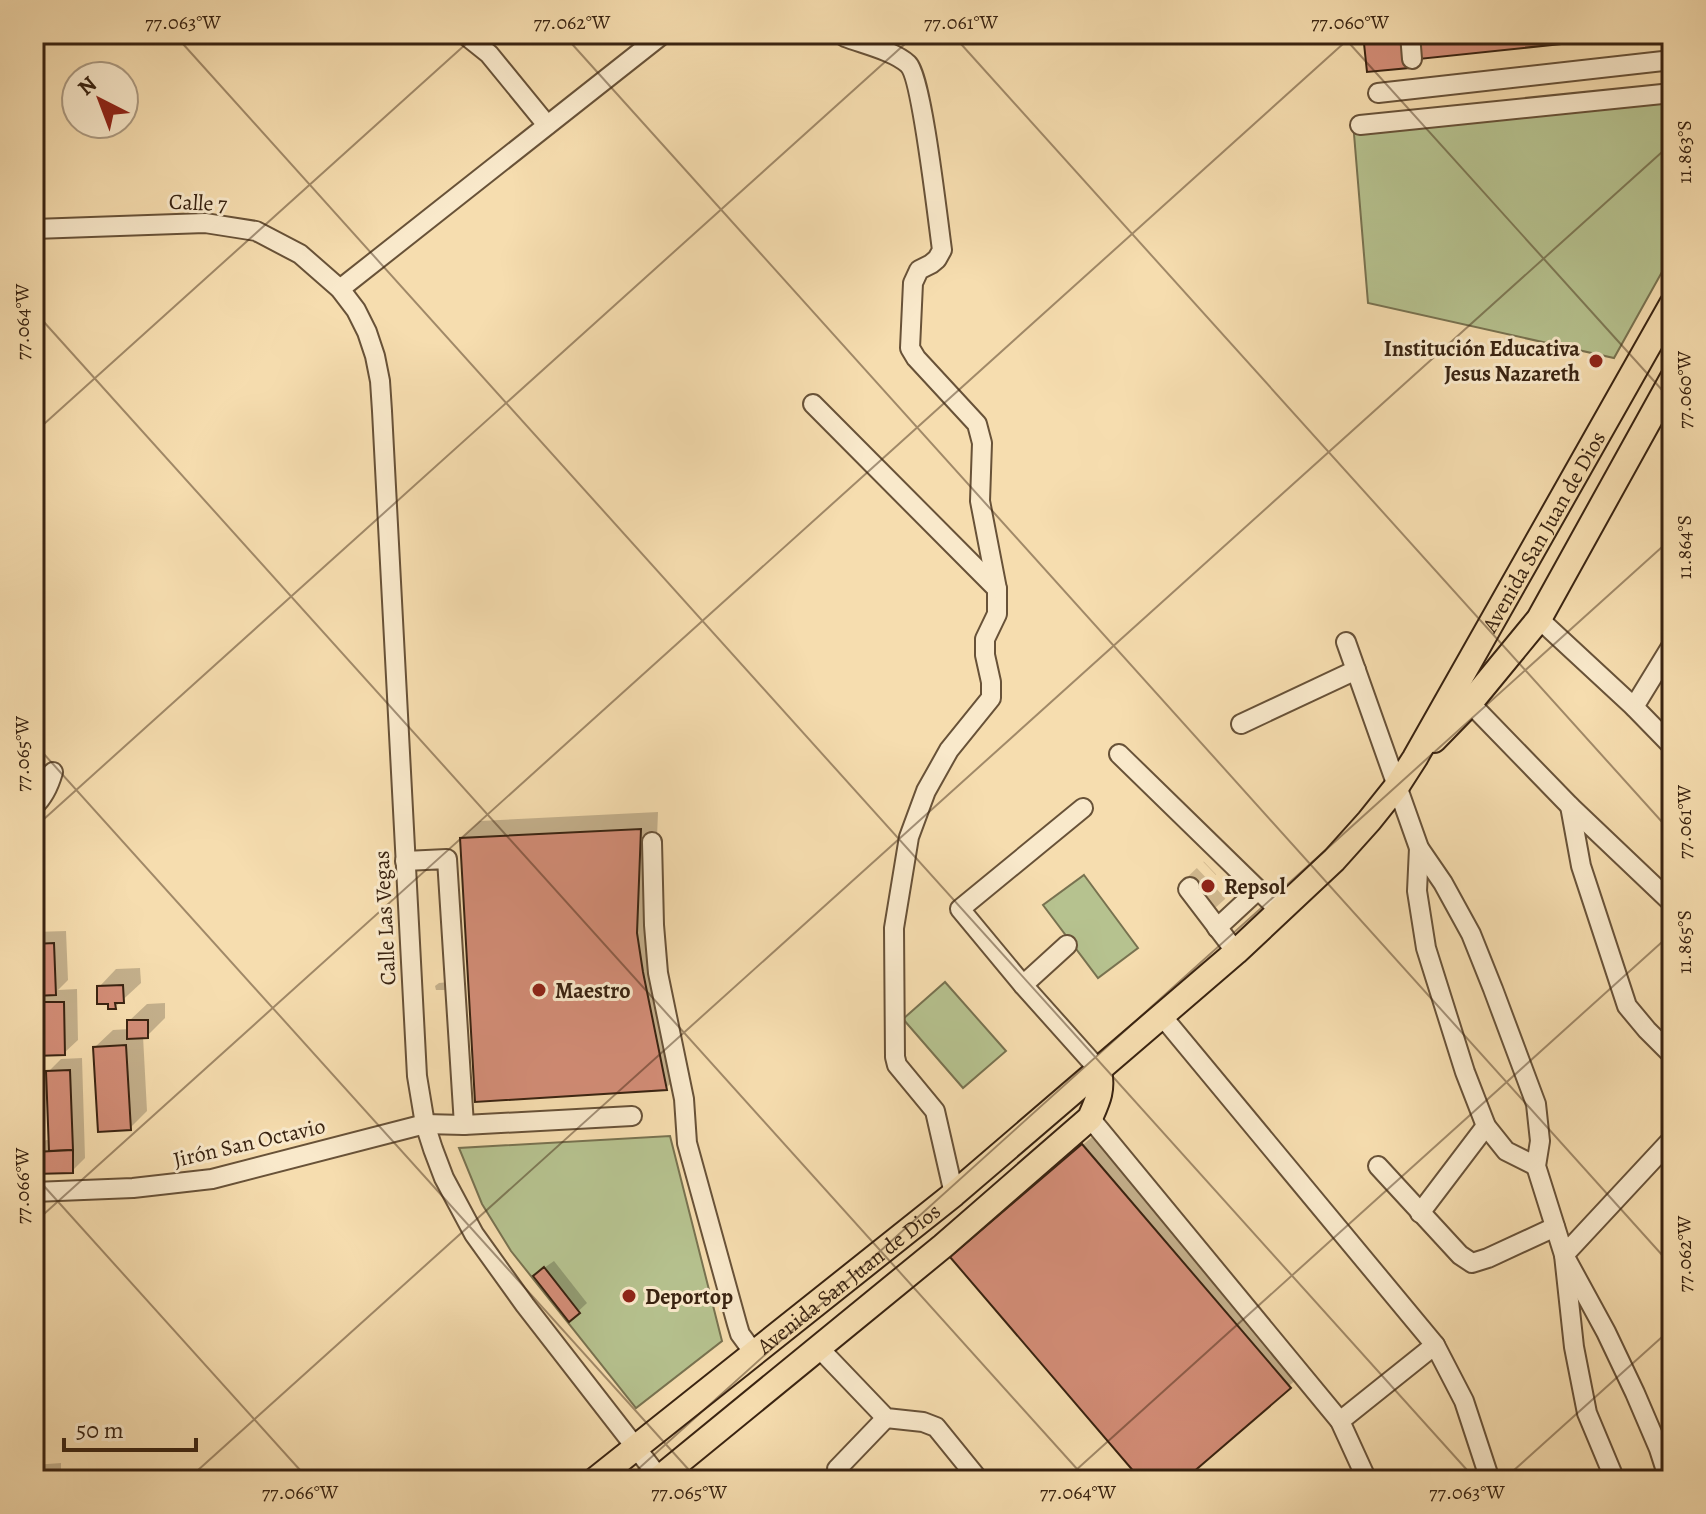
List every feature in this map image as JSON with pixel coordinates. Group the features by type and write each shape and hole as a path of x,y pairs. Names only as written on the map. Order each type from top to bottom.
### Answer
{"main road":[{"name":"Avenida San Juan de Dios","path":"595,1480 954,1194 1236,952 1334,860 1397,786 1415,758 1672,304"},
{"name":"Avenida San Juan de Dios","path":"1415,758 1470,703 1539,619 1668,396"},
{"path":"1090,1118 1102,1083 1099,1070"},
{"name":"Avenida San Juan de Dios","path":"659,1479 943,1246 1090,1118"}],"street":[{"path":"464,34 489,54 547,125"},
{"path":"340,289 663,34"},
{"path":"1410,34 1412,59"},
{"path":"845,37 900,58 913,70 929,154 942,250 937,259 919,270 913,283 910,348 977,424 982,443 980,501 997,589 997,614 985,639 991,698 949,750 926,791 909,837 894,928 895,1057 897,1065 935,1111 954,1194"},
{"path":"1378,93 1672,60"},
{"path":"1360,125 1672,93"},
{"name":"Calle 7","path":"34,229 205,223 256,231 300,254 340,289"},
{"name":"Calle Las Vegas","path":"340,289 367,332 380,381 417,1076 425,1124 444,1178 482,1246 659,1479"},
{"path":"813,404 997,589"},
{"path":"1539,619 1672,746"},
{"path":"1346,642 1419,848 1443,883 1471,934 1536,1104 1540,1141 1536,1166 1564,1255 1635,1393 1669,1480"},
{"path":"1634,707 1672,645"},
{"path":"1241,724 1356,670"},
{"path":"1470,703 1570,806 1672,903"},
{"path":"1119,754 1216,862 1240,872 1281,912"},
{"path":"34,806 41,800 53,772"},
{"path":"1570,806 1581,866 1627,1006 1672,1055"},
{"path":"1083,808 960,909 1099,1070"},
{"path":"652,842 658,973 684,1099 687,1143 740,1334 754,1353"},
{"path":"1419,848 1417,891 1426,948 1465,1072 1486,1126 1506,1151 1536,1166"},
{"path":"405,861 447,859 464,1125"},
{"path":"1226,886 1240,872"},
{"path":"1190,887 1188,889 1204,906 1236,952"},
{"path":"1217,928 1258,890"},
{"path":"1023,985 1067,945"},
{"path":"1162,1016 1435,1345 1464,1401 1490,1480"},
{"name":"Jirón San Octavio","path":"34,1192 133,1188 212,1179 425,1124 464,1125 632,1116"},
{"path":"1090,1118 1340,1421 1367,1480"},
{"path":"1420,1213 1486,1126"},
{"path":"1564,1255 1670,1147"},
{"path":"1378,1166 1460,1255 1472,1263 1555,1227"},
{"path":"1564,1255 1574,1347 1587,1413 1615,1480"},
{"path":"1340,1421 1435,1345"},
{"path":"819,1348 886,1418 923,1422 936,1427 979,1480"},
{"path":"837,1469 886,1418"}],"green space":[{"path":"1672,101 1672,254 1614,358 1368,303 1354,134"},
{"path":"1084,875 1138,948 1098,978 1043,905"},
{"path":"945,982 1006,1051 963,1088 903,1019"},
{"name":"Deportop","path":"670,1136 722,1341 636,1408 511,1251 482,1204 459,1148"}],"building":[{"path":"1363,34 1406,34 1409,68 1367,72"},
{"path":"1416,34 1569,34 1570,43 1419,59"},
{"path":"641,829 637,933 667,1090 475,1102 460,838"},
{"path":"54,943 56,995 34,996 34,944"},
{"path":"123,985 124,1003 115,1003 116,1009 108,1009 108,1004 97,1004 97,986"},
{"path":"34,1002 64,1002 65,1055 34,1056"},
{"path":"127,1020 148,1020 148,1038 127,1039"},
{"path":"126,1045 131,1130 98,1132 93,1047"},
{"path":"70,1070 73,1150 49,1151 46,1071"},
{"path":"1082,1144 1291,1388 1184,1480 1141,1480 950,1257"},
{"path":"73,1150 73,1173 34,1174 34,1152"},
{"path":"544,1267 580,1313 569,1322 533,1276"}],"tunnel":[{"path":"1190,887 1210,868"},
{"path":"1206,904 1226,886"}],"place":[{"name":"Institución Educativa Jesus Nazareth","path":"1596,361"},
{"name":"Repsol","path":"1208,886"},
{"name":"Maestro","path":"539,990"},
{"name":"Deportop","path":"629,1296"}]}
